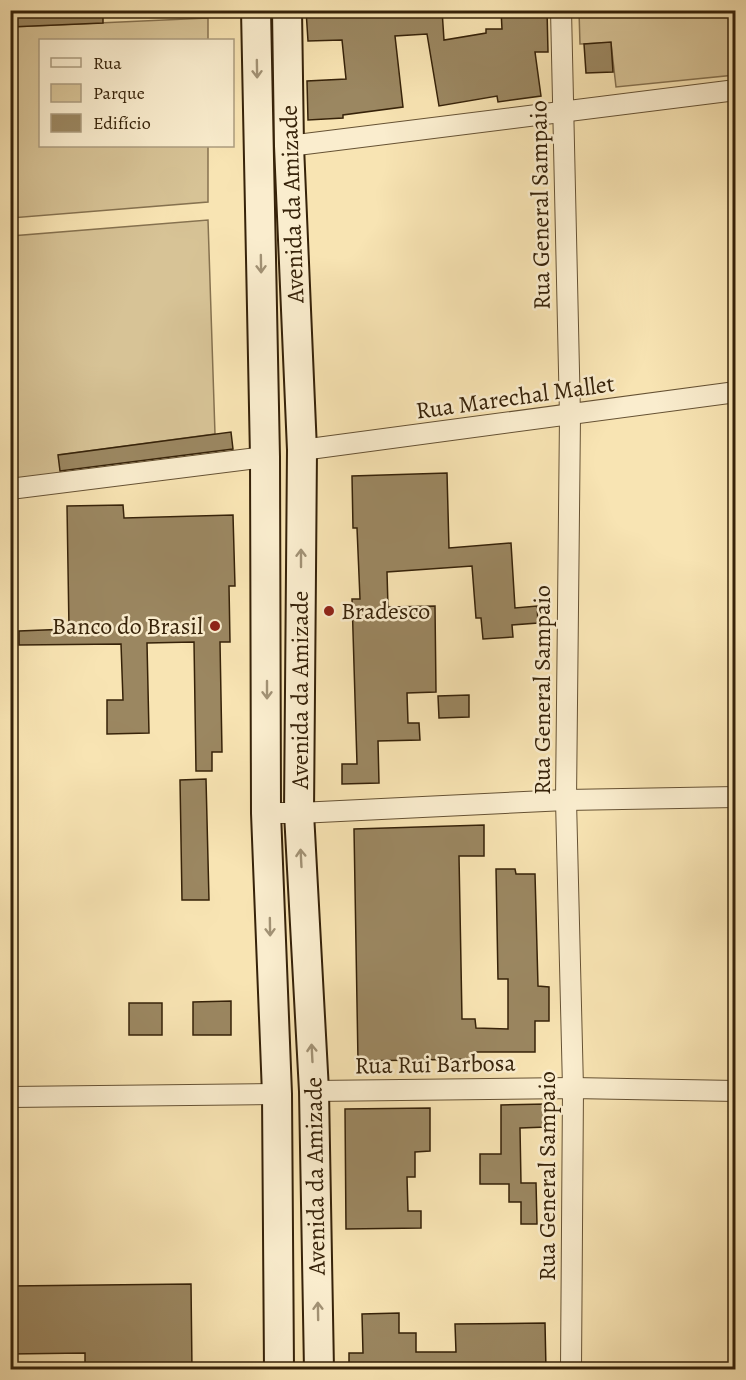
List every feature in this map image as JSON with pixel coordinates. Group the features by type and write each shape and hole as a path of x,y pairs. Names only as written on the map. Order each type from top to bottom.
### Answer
{"main road":[{"name":"Avenida da Amizade","path":"256,10 268,651 266,813 277,1094 279,1370"},
{"name":"Avenida da Amizade","path":"287,10 289,146 302,450 299,813 314,1091 319,1370"},
{"path":"263,343 298,333"},
{"path":"268,651 301,650"}],"street":[{"name":"Rua General Sampaio","path":"561,10 570,416 566,800 573,1088 571,1370"},
{"path":"289,146 735,90"},
{"name":"Rua Marechal Mallet","path":"302,450 570,416 735,392"},
{"path":"10,489 265,457"},
{"path":"266,813 566,800 735,797"},
{"name":"Rua Rui Barbosa","path":"314,1091 573,1088 735,1091"},
{"path":"10,1097 277,1094"}],"green space":[{"path":"579,11 735,11 735,75 616,87 611,43 580,44"},
{"path":"208,18 208,39 39,39 39,147 208,147 208,202 11,218 11,27"},
{"path":"208,220 215,434 59,455 61,474 11,480 11,236"}],"building":[{"path":"10,10 103,10 103,23 10,27"},
{"path":"306,10 442,10 444,40 486,33 486,29 502,29 501,10 547,10 548,52 535,52 541,96 498,102 497,96 439,106 427,34 395,36 403,107 343,115 343,118 308,120 307,81 346,79 342,40 308,41"},
{"path":"611,42 613,72 586,73 584,44"},
{"path":"231,432 233,449 60,471 58,455"},
{"path":"447,473 449,548 511,543 515,608 537,606 538,623 512,625 513,637 483,639 481,618 476,618 472,566 387,572 388,607 435,606 436,692 407,693 408,723 419,723 420,740 378,741 379,783 342,784 342,764 357,764 352,599 360,599 357,528 353,528 352,476"},
{"path":"123,505 124,518 233,515 235,586 229,586 230,642 220,642 222,752 212,752 212,771 196,771 194,642 147,643 149,733 107,734 107,700 123,700 121,644 19,645 19,631 69,629 67,506"},
{"path":"469,695 469,717 439,718 438,696"},
{"path":"206,779 209,900 182,900 180,780"},
{"path":"484,825 484,856 459,856 462,1019 475,1019 476,1028 508,1029 508,979 498,979 496,869 515,869 516,874 535,874 538,986 549,987 549,1021 535,1021 535,1052 476,1052 476,1059 358,1061 354,829"},
{"path":"231,1001 231,1035 193,1035 193,1002"},
{"path":"129,1003 162,1003 162,1035 129,1035"},
{"path":"547,1104 547,1127 520,1128 521,1183 536,1183 537,1224 521,1224 521,1202 509,1202 509,1184 480,1184 480,1154 501,1154 501,1105"},
{"path":"430,1108 430,1151 415,1152 415,1177 407,1177 408,1211 421,1211 421,1228 346,1229 345,1109"},
{"path":"191,1284 192,1370 85,1370 85,1353 10,1354 10,1286"},
{"path":"399,1313 399,1333 416,1333 416,1352 456,1352 455,1324 545,1323 546,1370 349,1370 349,1353 363,1353 362,1314"}],"place":[{"name":"Bradesco","path":"329,611"},
{"name":"Banco do Brasil","path":"215,626"}]}
